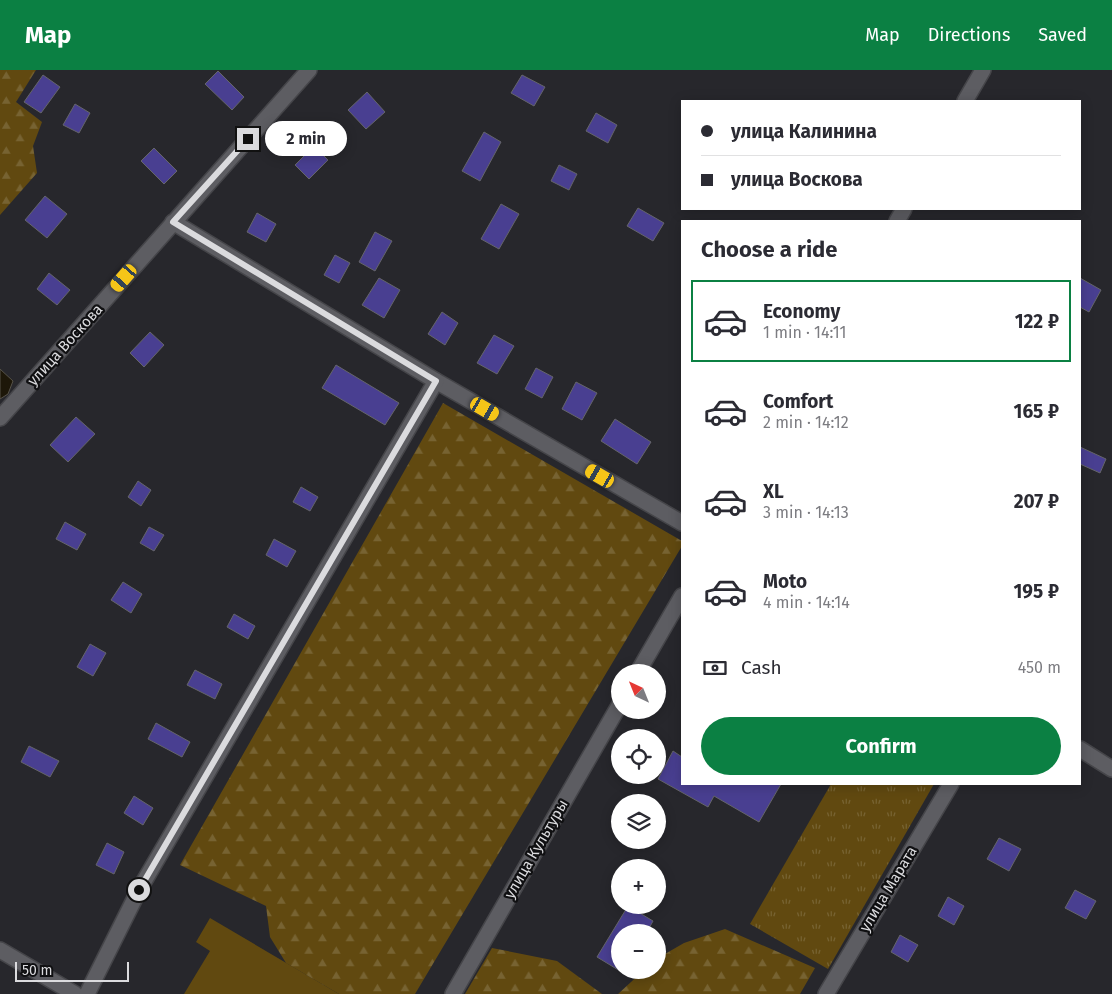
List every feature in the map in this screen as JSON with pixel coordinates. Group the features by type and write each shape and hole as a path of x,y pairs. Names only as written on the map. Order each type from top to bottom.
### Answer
{"street":[{"name":"улица Воскова","path":"0,418 310,70"},
{"path":"966,100 983,70"},
{"path":"173,222 436,381 681,522"},
{"path":"87,994 139,890 436,381"},
{"path":"643,664 681,598"},
{"name":"улица Культуры","path":"453,994 611,719"},
{"path":"1081,749 1112,769"},
{"name":"улица Марата","path":"826,994 949,785"},
{"path":"0,950 75,994"}],"green space":[{"path":"0,70 36,70 16,102 42,122 33,146 37,173 0,215"},
{"path":"443,403 681,540 681,548 415,994 339,994 286,963 270,937 266,906 180,865"},
{"path":"830,785 933,785 828,969 750,924"},
{"path":"210,918 339,994 184,994 210,951 196,942"},
{"path":"725,929 815,968 800,994 618,994 634,979 666,979 666,953 684,943"},
{"path":"492,948 557,961 602,994 465,994"}],"shaded area":[{"path":"0,369 13,381 8,394 0,399"}],"building":[{"path":"218,71 244,97 232,110 205,84"},
{"path":"43,75 60,87 41,113 24,102"},
{"path":"522,75 545,87 534,106 511,93"},
{"path":"367,92 385,112 366,129 348,110"},
{"path":"75,104 90,113 79,133 63,125"},
{"path":"596,113 617,125 608,143 586,131"},
{"path":"484,132 501,142 480,181 462,171"},
{"path":"314,146 328,160 309,179 295,165"},
{"path":"154,148 177,171 164,184 141,161"},
{"path":"559,165 577,174 569,190 551,181"},
{"path":"45,196 67,214 47,238 25,220"},
{"path":"501,204 519,214 499,249 481,239"},
{"path":"638,208 664,223 653,241 627,226"},
{"path":"257,213 276,224 266,242 247,232"},
{"path":"375,232 392,241 375,271 359,262"},
{"path":"335,255 350,263 339,283 324,275"},
{"path":"49,273 70,290 57,305 37,289"},
{"path":"379,278 400,290 384,318 362,305"},
{"path":"1081,279 1101,290 1089,312 1081,308"},
{"path":"442,312 458,323 445,345 428,334"},
{"path":"150,332 164,345 144,367 130,353"},
{"path":"494,335 514,346 497,374 477,363"},
{"path":"336,365 399,403 385,425 322,388"},
{"path":"536,368 553,377 542,398 525,389"},
{"path":"576,382 597,393 582,420 562,409"},
{"path":"76,417 95,434 68,462 50,445"},
{"path":"615,419 651,442 637,464 601,441"},
{"path":"1081,447 1106,459 1100,473 1081,464"},
{"path":"138,481 151,490 141,506 128,497"},
{"path":"301,487 318,497 310,511 293,502"},
{"path":"65,522 86,534 77,550 56,539"},
{"path":"149,527 164,535 154,551 140,543"},
{"path":"274,539 296,551 287,567 266,555"},
{"path":"123,582 142,594 131,613 111,600"},
{"path":"234,614 255,626 248,639 227,627"},
{"path":"90,644 106,653 93,676 77,667"},
{"path":"195,670 222,684 215,699 187,685"},
{"path":"156,723 190,742 182,757 148,739"},
{"path":"29,746 59,761 50,777 21,762"},
{"path":"673,751 681,756 681,785 780,785 759,822 714,796 708,807 666,783 666,764"},
{"path":"134,796 153,808 143,825 124,813"},
{"path":"999,838 1021,849 1009,871 987,859"},
{"path":"107,843 124,852 114,874 96,865"},
{"path":"1075,890 1096,901 1086,919 1065,908"},
{"path":"948,897 964,906 954,925 938,916"},
{"path":"623,914 641,914 653,921 651,924 617,924"},
{"path":"611,934 611,966 597,957"},
{"path":"900,935 918,945 908,962 891,952"}],"route":[{"path":"139,890 436,381 173,222 248,139"}]}
